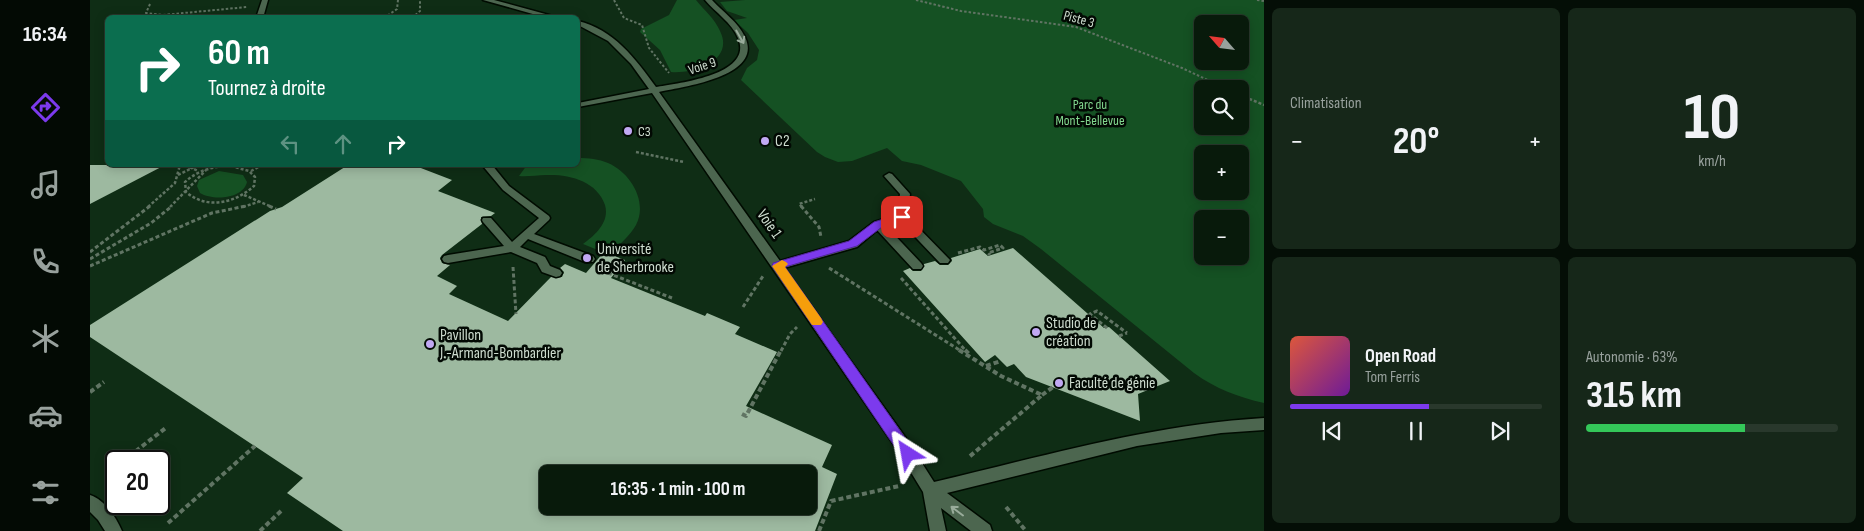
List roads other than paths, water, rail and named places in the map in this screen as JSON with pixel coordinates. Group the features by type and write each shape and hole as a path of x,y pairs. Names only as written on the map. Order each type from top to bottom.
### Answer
{"lane":[{"path":"260,15 265,0"},
{"path":"486,0 545,15"},
{"name":"Voie 9","path":"654,90 714,77 728,70 743,54 742,38 708,0"},
{"name":"Voie 1","path":"580,25 604,34 617,44 634,62 901,443 930,490"},
{"path":"580,105 654,90"},
{"path":"448,259 512,248 545,218 512,193 489,167"},
{"path":"889,176 905,194 902,217"},
{"path":"778,266 853,244 878,224 902,217"},
{"path":"902,217 944,260"},
{"path":"487,220 512,248 540,260 546,269 556,273"},
{"path":"878,224 916,266"},
{"path":"527,235 589,259"},
{"path":"930,490 1147,438 1191,430 1264,424"},
{"path":"930,490 938,531"},
{"path":"930,490 984,531"},
{"path":"90,502 104,515 114,531"}],"place":[{"name":"C3","path":"628,131"},
{"name":"C2","path":"765,141"},
{"name":"Université de Sherbrooke","path":"587,258"},
{"name":"Studio de création","path":"1036,332"},
{"name":"Pavillon J.-Armand-Bombardier","path":"430,344"},
{"name":"Faculté de génie","path":"1059,383"}],"park label":[{"name":"Parc du Mont-Bellevue","path":"1090,112"}]}
